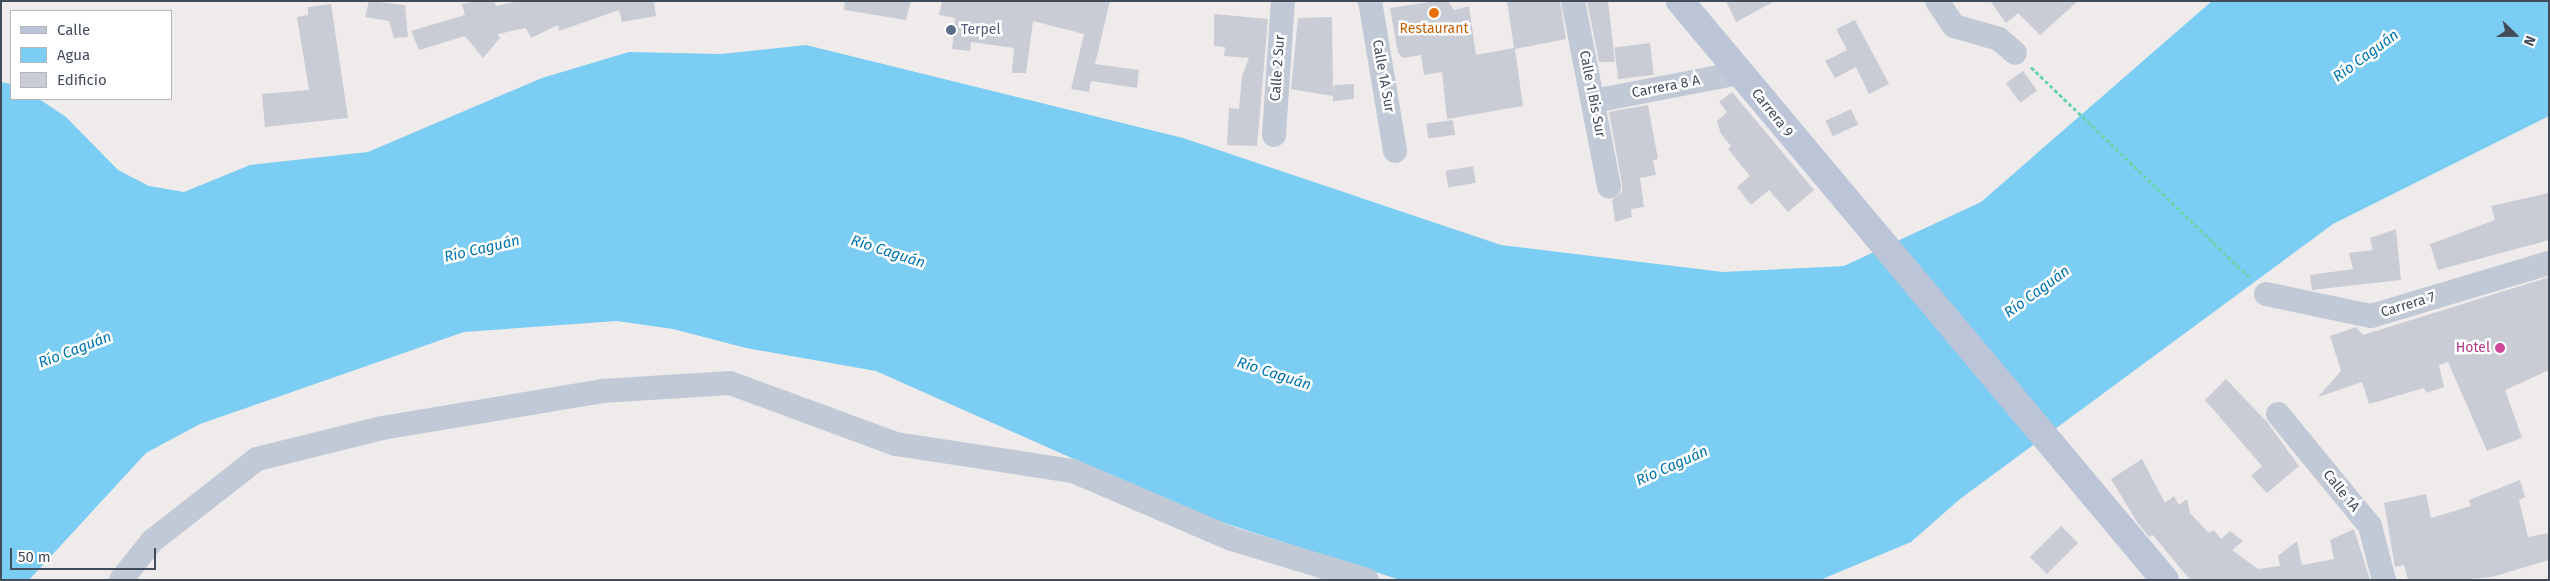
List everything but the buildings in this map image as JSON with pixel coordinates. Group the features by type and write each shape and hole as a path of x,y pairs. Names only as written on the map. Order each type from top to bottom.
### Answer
{"main road":[{"name":"Carrera 9","path":"1680,1 1864,226 2165,580"}],"street":[{"name":"Calle 2 Sur","path":"1274,135 1283,1"},
{"name":"Calle 1A Sur","path":"1370,1 1395,151"},
{"name":"Calle 1 Bis Sur","path":"1573,1 1594,101 1609,187"},
{"path":"1937,1 1954,26 1999,39 2015,53"},
{"name":"Carrera 8 A","path":"1594,101 1739,73"},
{"name":"Carrera 7","path":"2266,294 2372,316 2549,263"},
{"path":"120,580 152,541 257,459 382,428 602,391 730,383 896,444 1073,471 1232,539 1367,580"},
{"name":"Calle 1A","path":"2278,414 2370,526 2384,580"}],"path":[{"path":"2015,53 2063,96 2266,294"}],"water":[{"name":"Río Caguán","path":"2212,1 2549,1 2549,116 2333,224 1960,499 1911,542 1820,580 1400,580 1197,514 876,371 746,348 673,329 617,321 464,332 200,424 146,453 29,580 1,580 1,82 10,84 10,100 40,100 66,117 118,170 149,186 184,192 250,165 368,152 542,78 629,52 721,54 806,45 1183,138 1501,245 1723,272 1844,266 1981,202"}],"place":[{"name":"Restaurant","path":"1434,13"},
{"name":"Terpel","path":"951,30"},
{"name":"Hotel","path":"2500,348"}]}
